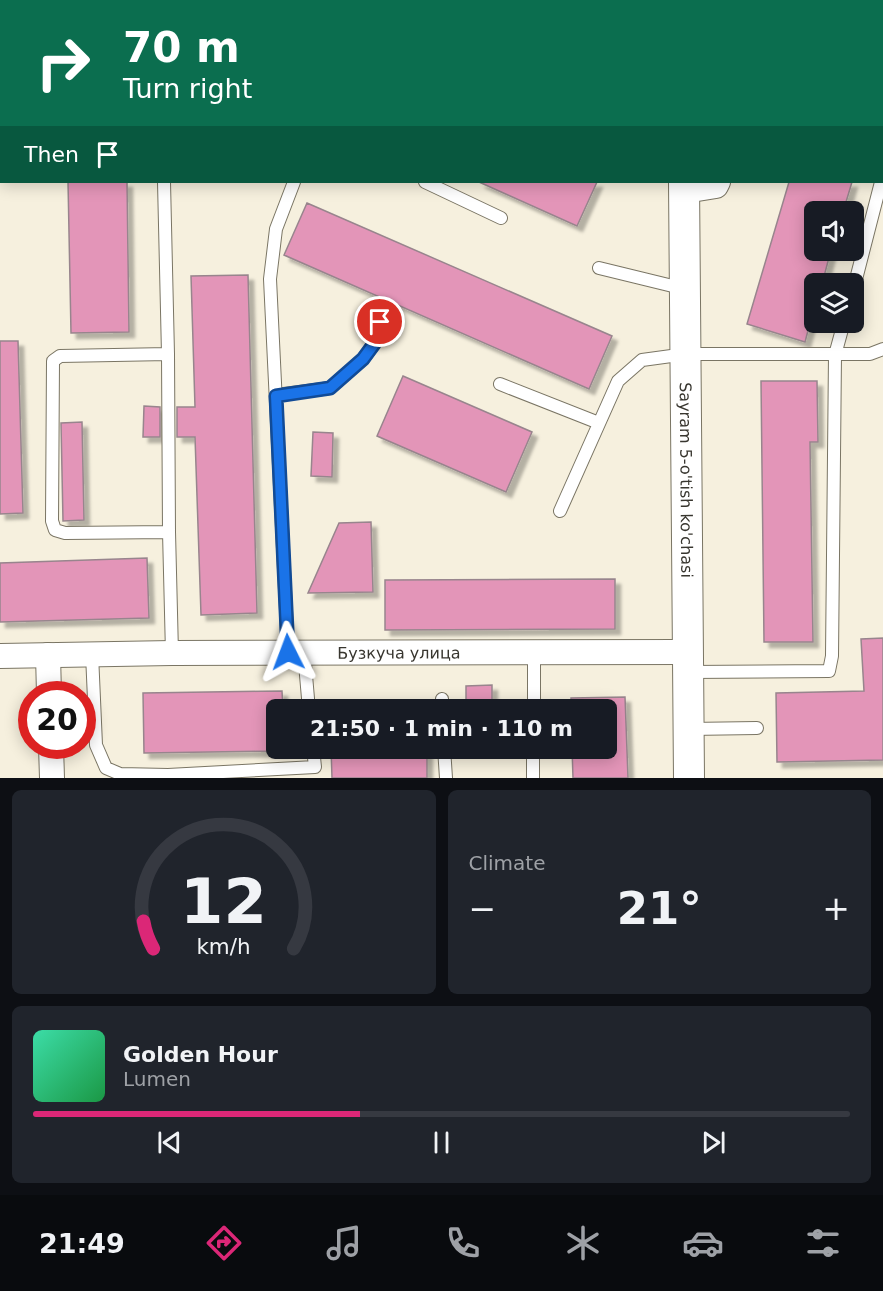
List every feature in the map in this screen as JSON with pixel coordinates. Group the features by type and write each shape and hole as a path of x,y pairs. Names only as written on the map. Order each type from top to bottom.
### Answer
{"street":[{"path":"685,186 716,186 718,183"},
{"name":"Sayram 5-o'tish ko'chasi","path":"685,186 689,778"},
{"name":"Бузкуча улица","path":"0,656 172,652 534,652 689,662"},
{"path":"48,655 49,681"},
{"path":"51,759 52,778"}],"lane":[{"path":"164,183 172,652"},
{"path":"294,183 276,229 270,279 276,396 296,652 307,699"},
{"path":"427,183 501,218"},
{"path":"858,273 881,183"},
{"path":"599,268 686,289"},
{"path":"276,396 330,388 363,359 374,344 380,322"},
{"path":"689,662 829,671 832,656 836,355 841,333"},
{"path":"560,511 618,381 642,360 686,354 870,354 883,349"},
{"path":"168,354 60,356 54,361 52,521 55,530 65,533 169,532"},
{"path":"500,384 599,423"},
{"path":"534,652 534,699"},
{"path":"92,654 96,745 106,768 120,774 168,776 315,773"},
{"path":"689,729 757,728"},
{"path":"445,759 446,778"},
{"path":"533,759 533,778"}],"building":[{"path":"68,183 127,183 129,332 71,333"},
{"path":"481,183 597,183 577,226"},
{"path":"789,183 852,183 846,201 804,201 804,261 828,261 825,273 804,273 804,333 807,333 805,342 747,324"},
{"path":"307,203 612,336 589,389 284,255"},
{"path":"248,275 257,613 201,615 195,437 177,437 177,407 195,407 191,276"},
{"path":"0,341 18,341 23,513 0,514"},
{"path":"403,376 532,432 506,492 377,436"},
{"path":"761,381 817,381 818,442 810,442 813,642 764,642"},
{"path":"144,406 160,407 160,437 143,437"},
{"path":"82,422 84,520 63,521 61,423"},
{"path":"313,432 333,433 332,477 311,476"},
{"path":"371,522 373,592 308,593 339,523"},
{"path":"147,558 149,618 0,622 0,563"},
{"path":"615,579 615,629 385,630 385,580"},
{"path":"883,638 883,760 777,762 776,693 864,691 861,639"},
{"path":"492,685 492,699 466,699 466,686"},
{"path":"282,691 282,699 266,699 266,751 144,753 143,693"},
{"path":"625,697 628,778 573,778 572,759 617,759 617,699 571,698"},
{"path":"331,759 427,759 427,778 332,778"}],"route":[{"path":"288,652 276,396 330,388 363,359 374,344 380,322"}]}
